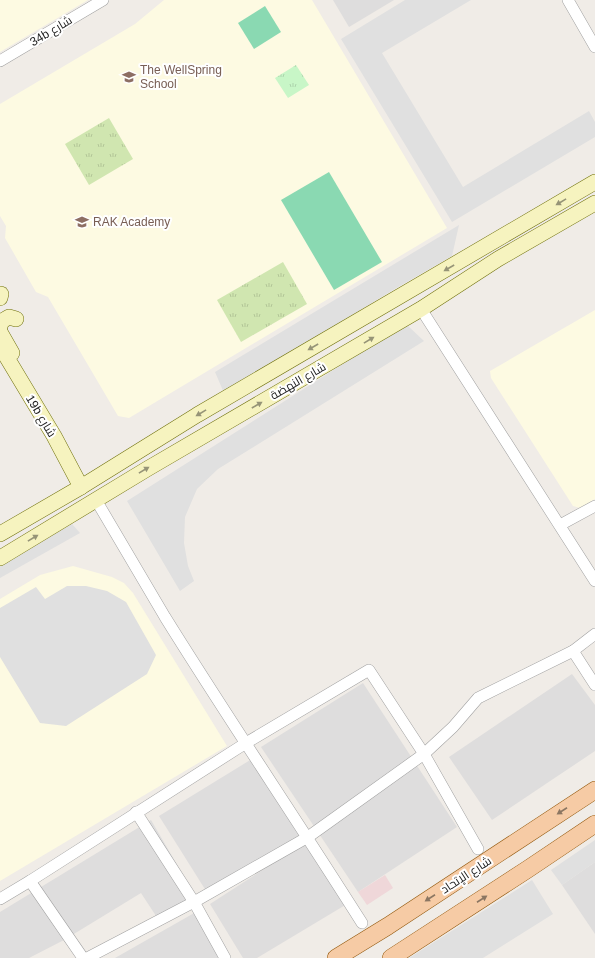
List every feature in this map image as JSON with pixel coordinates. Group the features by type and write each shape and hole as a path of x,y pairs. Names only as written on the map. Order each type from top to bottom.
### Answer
{"main road":[{"name":"شارع النهضة","path":"0,534 197,415 595,182"},
{"name":"شارع النهضة","path":"0,558 194,441 421,309 498,259 595,203"},
{"path":"498,259 538,232 539,226 530,220"},
{"path":"0,326 2,321 9,318 16,319"},
{"path":"0,332 54,423 54,436"},
{"name":"19b شارع","path":"0,346 54,436 81,486"},
{"name":"شارع الإتحاد","path":"336,958 388,926 595,790"},
{"path":"391,958 595,824"}],"street":[{"name":"34b شارع","path":"0,61 103,0"},
{"path":"568,0 595,47"},
{"path":"421,309 595,581"},
{"path":"96,500 165,617 362,923"},
{"path":"560,525 595,506"},
{"path":"87,958 194,902 308,837 424,754 453,727 478,698 573,651 595,634"},
{"path":"573,651 595,685"},
{"path":"0,899 246,743 369,670 424,754 478,849"},
{"path":"136,812 194,902 224,958"},
{"path":"30,881 83,958"}],"shaded area":[{"path":"0,0 88,0 0,52"},
{"path":"164,0 312,0 447,228 129,418 118,416 48,297 36,292 5,238 6,226 0,216 0,104 135,24"},
{"path":"333,0 394,0 349,27"},
{"path":"405,0 471,0 382,53 463,187 589,111 595,122 595,137 452,222 341,39"},
{"path":"459,225 452,256 393,290 224,393 215,372"},
{"path":"595,310 595,499 580,508 573,506 491,378 490,371"},
{"path":"406,324 424,341 218,469 197,489 185,517 184,543 188,566 194,581 180,591 127,501"},
{"path":"72,524 80,533 0,578 0,566"},
{"path":"73,566 112,577 124,583 133,593 227,746 0,881 0,599 40,575"},
{"path":"67,586 86,586 107,591 126,602 156,655 147,674 66,726 40,723 0,657 0,608 36,587 45,599"},
{"path":"572,674 595,705 595,751 492,820 449,757"},
{"path":"363,683 457,827 358,892 261,747"},
{"path":"260,754 306,831 208,894 159,816"},
{"path":"151,820 197,899 160,922 141,893 64,940 29,958 0,958 0,912"},
{"path":"595,840 595,862 562,885 551,870"},
{"path":"306,842 347,904 257,958 243,958 210,904"},
{"path":"595,862 595,934 562,885"},
{"path":"385,875 393,888 367,905 358,892"},
{"path":"532,880 553,914 483,958 409,958"},
{"path":"196,912 223,958 115,958"}],"green space":[{"path":"265,6 281,32 254,49 238,23"},
{"path":"296,65 309,85 288,98 275,78"},
{"path":"109,118 133,159 89,185 65,144"},
{"path":"329,172 382,262 334,290 281,200"},
{"path":"283,262 307,304 241,342 217,300"}],"place":[{"name":"The WellSpring School","path":"129,77"},
{"name":"RAK Academy","path":"82,222"}]}
